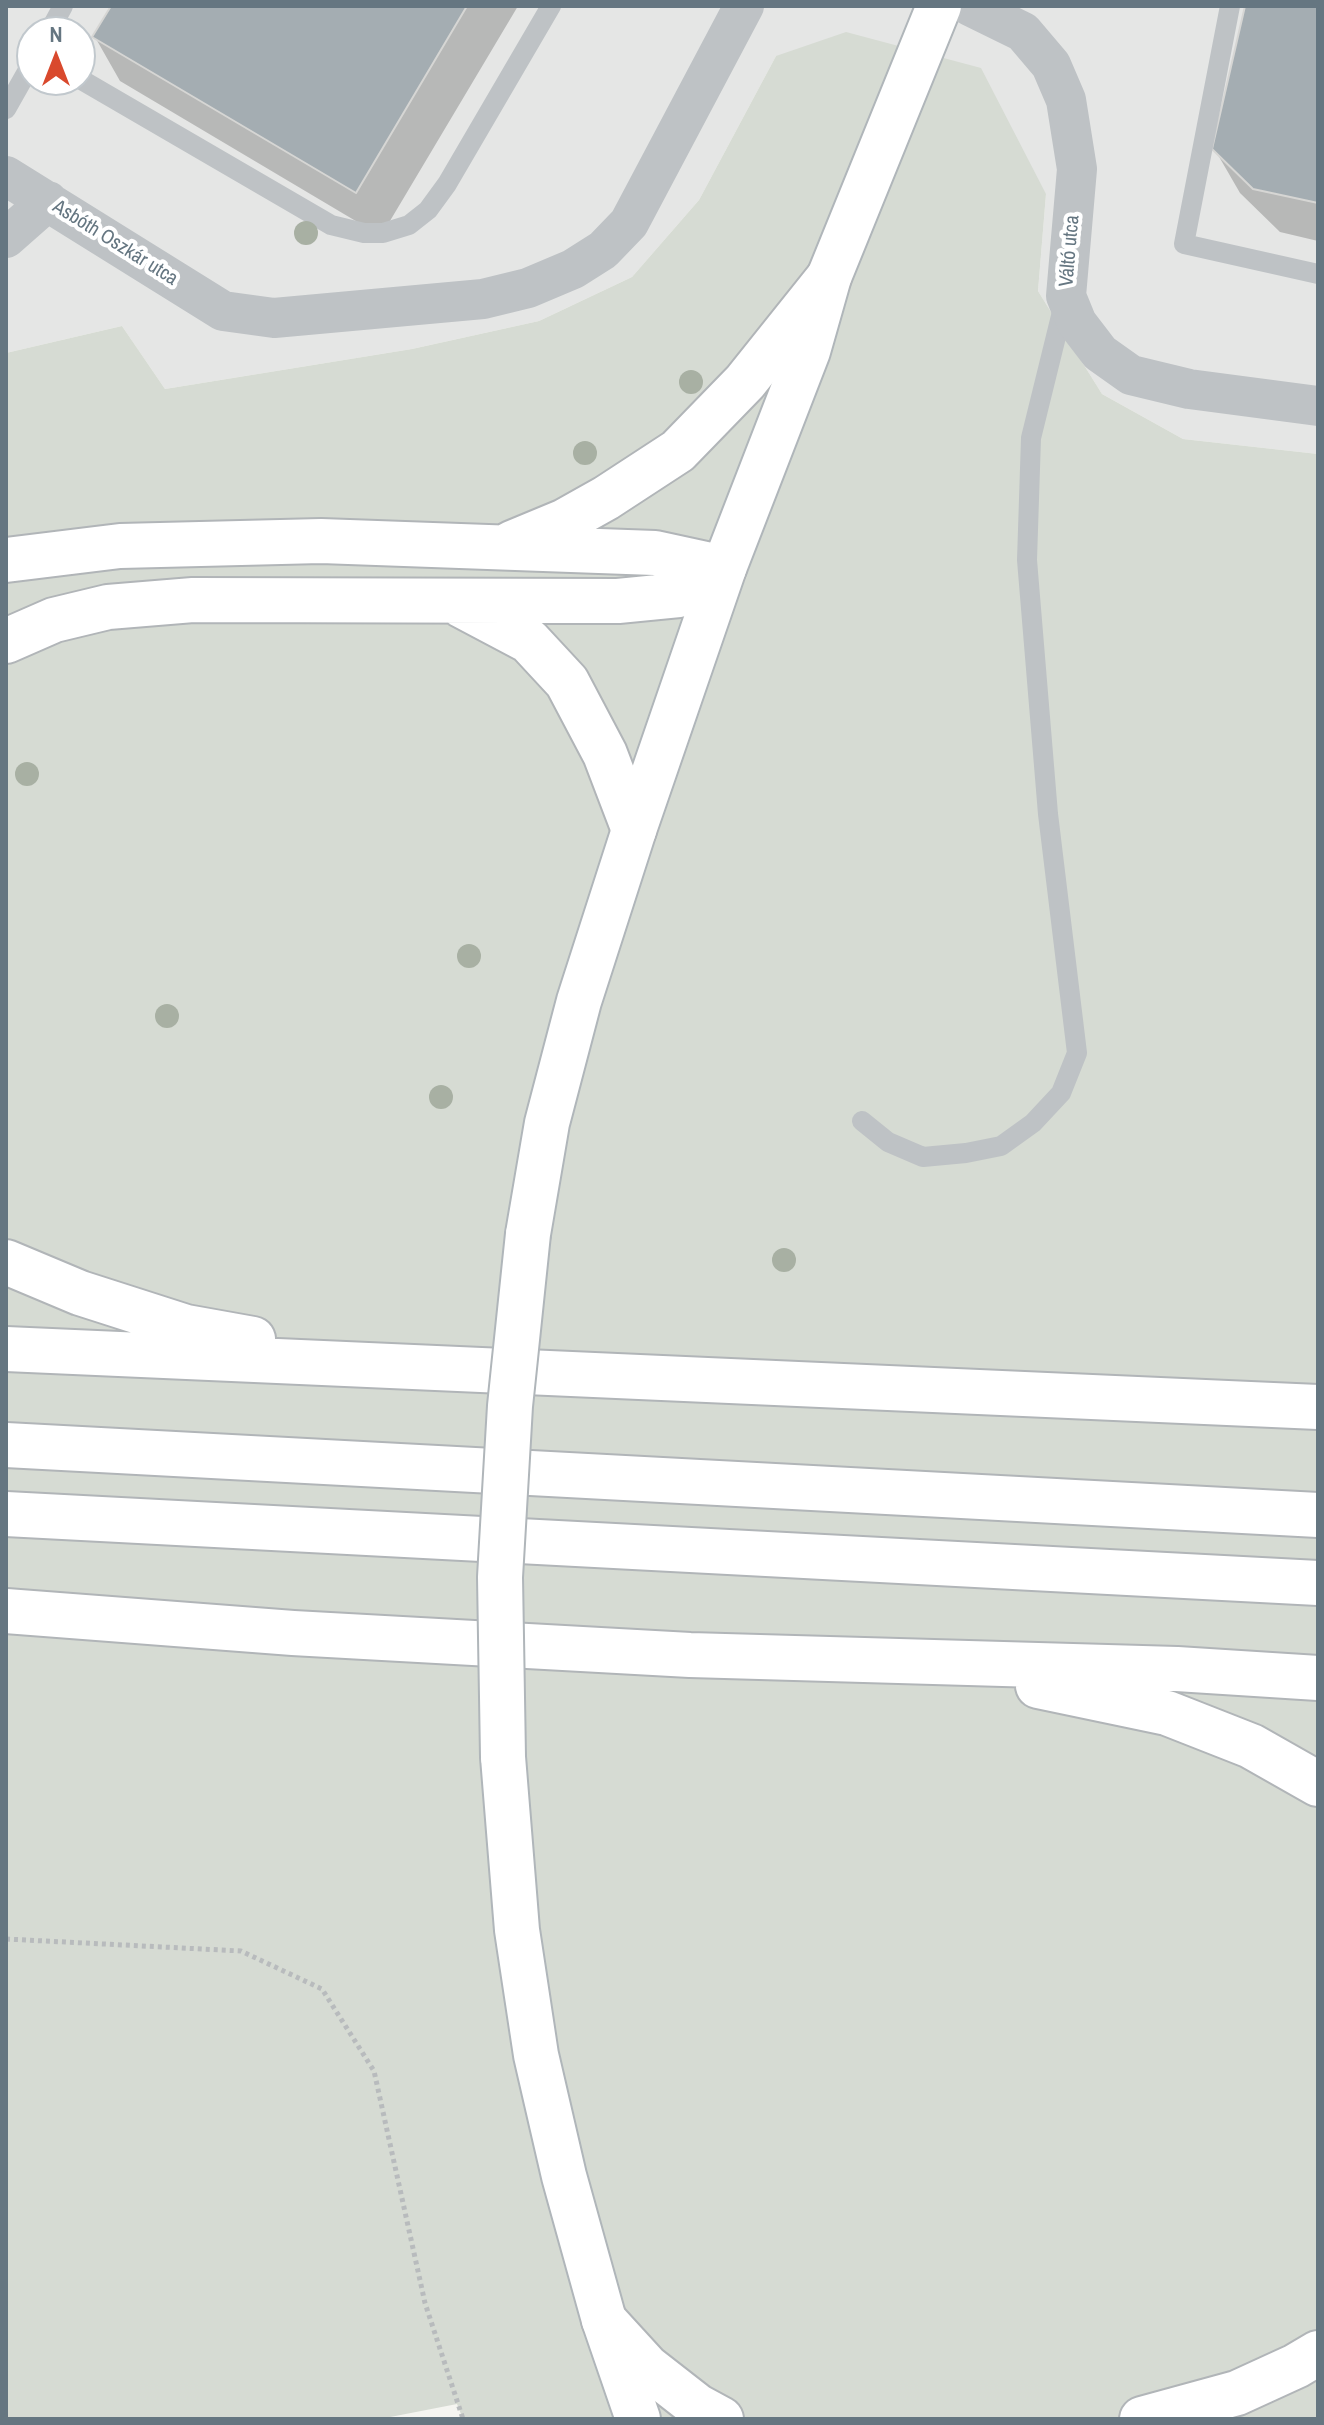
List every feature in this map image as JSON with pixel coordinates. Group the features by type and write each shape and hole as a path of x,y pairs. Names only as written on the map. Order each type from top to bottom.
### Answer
{"main road":[{"path":"638,2419 604,2320 564,2176 536,2055 517,1930 503,1757 500,1577 510,1406 528,1234 547,1123 579,1001 634,830 724,568 808,351 829,277 939,6"},
{"path":"500,548 565,521 678,451 745,382 829,277"},
{"path":"6,560 120,546 321,541 655,553 724,568"},
{"path":"6,641 54,620 108,607 193,600 618,601 679,595 724,568"},
{"path":"456,602 529,641 567,682 605,754 634,830"},
{"path":"6,1262 80,1293 186,1327 381,1364"},
{"path":"6,1349 1318,1407"},
{"path":"6,1445 1318,1515"},
{"path":"6,1514 1318,1583"},
{"path":"6,1611 293,1633 690,1655 1177,1669 1318,1678"},
{"path":"822,1658 1054,1688 1167,1713 1251,1746 1318,1784"},
{"path":"604,2320 647,2367 697,2406 721,2419"},
{"path":"1142,2419 1237,2393 1318,2353"}],"street":[{"name":"Asbóth Oszkár utca","path":"6,176 223,311 274,318 483,299 528,288 573,269 603,250 629,223 744,6"},
{"name":"Váltó utca","path":"970,6 1023,32 1051,65 1066,100 1077,169 1066,296 1077,323 1100,353 1131,375 1189,389 1318,406"},
{"path":"6,238 48,201"}],"lane":[{"path":"96,88 331,225 364,233 383,233 409,225 428,210 447,184 551,6"},
{"path":"1230,6 1184,244 1318,274"},
{"path":"6,109 16,91"},
{"path":"862,1121 888,1142 923,1157 1001,1146 1033,1123 1061,1093 1077,1053 1048,814 1027,560 1031,438 1066,296"}],"path":[{"path":"6,1939 241,1951 322,1989 374,2071 425,2303 463,2419"}],"shaded area":[{"path":"6,6 1318,6 1318,454 1183,439 1102,394 1038,291 1046,194 776,56 699,200 632,277 539,321 412,349 165,389 122,326 6,353"},
{"path":"846,32 981,68 1046,194 1038,291 1102,394 1183,439 1318,454 1318,2419 463,2419 457,2404 380,2419 6,2419 6,353 122,326 165,389 412,349 539,321 632,277 699,200 776,56"}],"building":[{"path":"111,6 467,6 356,193 96,39 96,30"},
{"path":"1245,6 1318,6 1318,203 1253,189 1212,149"}]}
